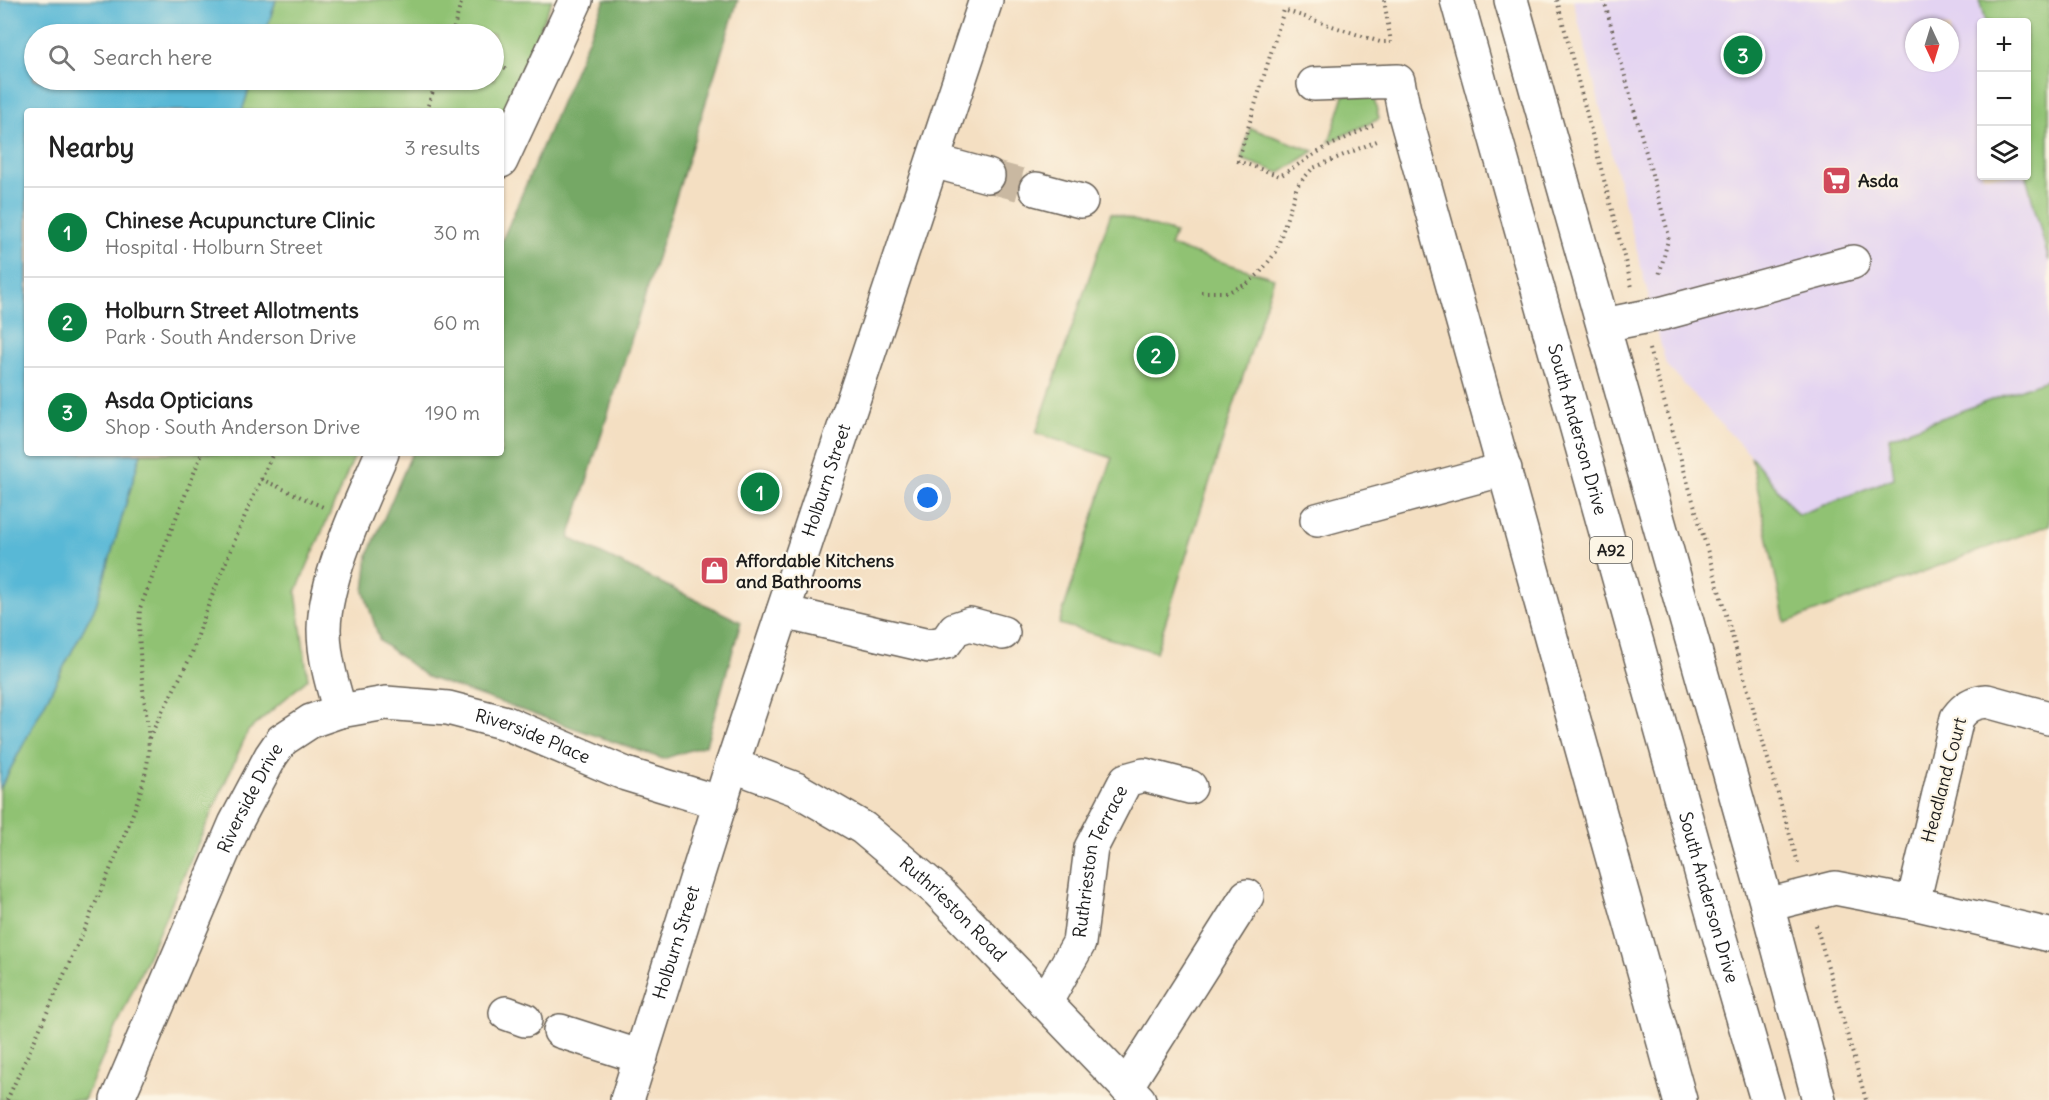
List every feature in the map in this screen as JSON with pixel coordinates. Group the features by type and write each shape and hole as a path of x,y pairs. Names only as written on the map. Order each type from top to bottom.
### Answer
{"street":[{"path":"504,155 576,0"},
{"name":"Holburn Street","path":"627,1100 732,765 986,0"},
{"name":"South Anderson Drive","path":"1457,0 1767,1100"},
{"path":"1511,0 1820,1100"},
{"path":"1314,84 1398,81 1409,128 1680,1100"},
{"path":"933,161 988,176"},
{"path":"1036,189 1081,201"},
{"path":"1604,325 1640,318 1853,262"},
{"path":"339,711 328,670 324,629 330,589 353,521 381,456"},
{"path":"1317,520 1505,469"},
{"path":"783,612 929,646 946,642 955,629 970,624 1003,633"},
{"name":"Headland Court","path":"1913,903 1957,718 1963,709 1978,702 1987,701 2049,718"},
{"name":"Riverside Place","path":"339,711 386,703 448,708 506,723 626,774 721,803"},
{"name":"Riverside Drive","path":"117,1100 235,824 272,756 282,740 311,721 339,711"},
{"name":"Ruthrieston Road","path":"732,765 796,789 863,828 938,891 1132,1094"},
{"name":"Ruthrieston Terrace","path":"1045,1003 1079,943 1091,848 1126,780 1144,775 1190,787"},
{"path":"1767,905 1835,888 1913,903 2049,935"},
{"path":"1132,1094 1247,896"},
{"path":"560,1031 641,1057"}],"path":[{"path":"455,24 462,0"},
{"path":"1384,0 1398,81"},
{"path":"1557,0 1640,318 1866,1100"},
{"path":"1604,0 1669,236 1659,276"},
{"path":"427,108 433,90"},
{"path":"1201,292 1228,292 1247,284 1259,274 1276,252 1297,186 1313,168 1409,128"},
{"path":"7,1100 70,964 120,845 148,760 149,738 138,633 140,608 166,548 201,456"},
{"path":"149,738 191,656 208,606 272,456"},
{"path":"261,479 353,521"}],"shaded area":[{"path":"1573,0 1979,0 1984,18 1977,18 1977,180 2027,180 2049,261 2049,379 1890,437 1895,478 1798,515 1751,456 1666,365"}],"green space":[{"path":"276,0 552,0 504,111 504,108 243,108 249,90 504,90 504,24 268,24"},
{"path":"605,0 738,0 569,538 741,622 706,745 663,759 427,677 380,641 364,592 368,555 411,456 504,456 504,236"},
{"path":"1979,0 2049,0 2049,261 2027,180 2031,180 2031,18 1984,18"},
{"path":"1373,94 1379,119 1329,142 1344,95"},
{"path":"1250,128 1314,151 1280,173 1241,159"},
{"path":"1111,213 1175,233 1170,246 1274,278 1156,652 1059,624 1112,458 1036,433"},
{"path":"2049,379 2049,525 1785,623 1751,456 1798,515 1894,478 1889,437"},
{"path":"140,456 355,456 296,592 308,679 248,731 84,1100 0,1100 0,789 96,605"}],"water":[{"path":"0,0 276,0 268,24 24,24 24,90 249,90 243,108 24,108 24,456 140,456 96,605 0,789"}],"tunnel":[{"path":"988,176 1036,189"}],"place":[{"name":"Asda Opticians","path":"1743,55"},
{"name":"Asda","path":"1837,181"},
{"name":"Holburn Street Allotments","path":"1156,355"},
{"name":"Chinese Acupuncture Clinic","path":"760,492"},
{"name":"Affordable Kitchens and Bathrooms","path":"715,571"}]}
